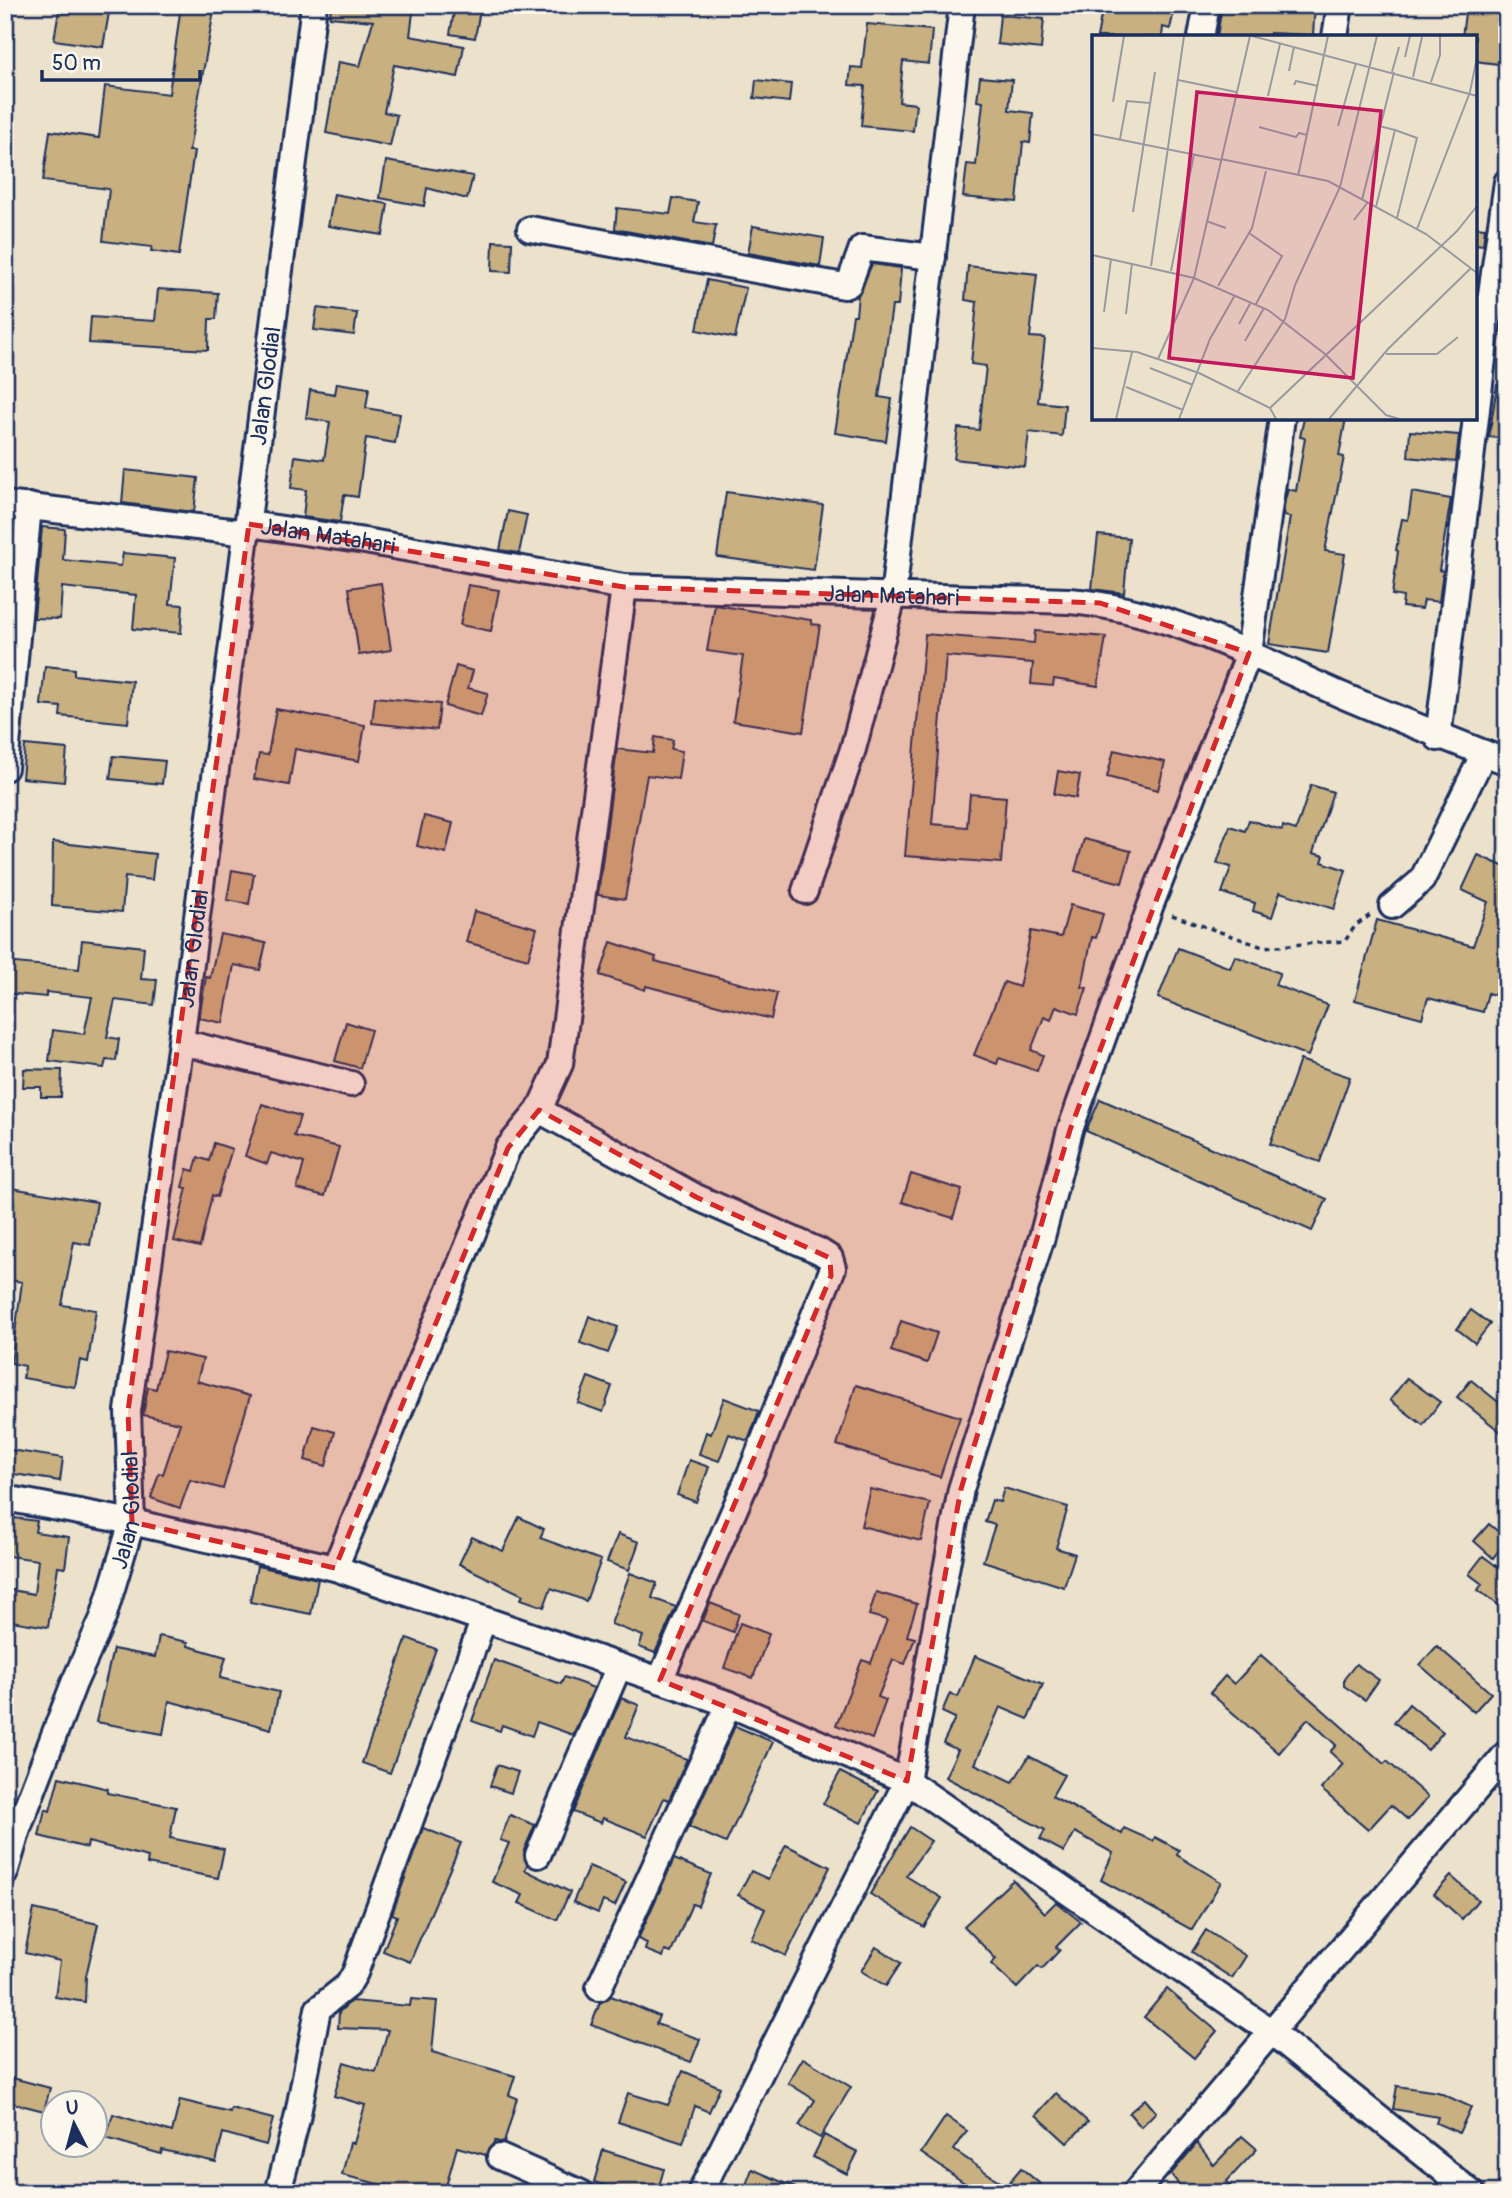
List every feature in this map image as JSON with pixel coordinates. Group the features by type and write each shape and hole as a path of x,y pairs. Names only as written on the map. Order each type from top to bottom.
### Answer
{"street":[{"name":"Jalan Glodial","path":"5,1872 18,1829 69,1695 103,1618 132,1522 128,1411 181,1042 314,5"},
{"path":"805,891 853,749 893,597 962,5"},
{"path":"1201,35 1207,5"},
{"path":"1335,35 1340,5"},
{"path":"1477,406 1507,182"},
{"path":"530,229 844,286 849,284 862,248 933,257"},
{"path":"700,2193 907,1781 961,1489 1042,1237 1070,1130 1150,907 1249,653 1282,420"},
{"path":"1438,737 1475,420"},
{"name":"Jalan Matahari","path":"17,505 365,541 624,587 1069,601 1115,606 1249,653 1438,737 1496,757"},
{"path":"5,768 17,505"},
{"path":"335,1568 508,1148 539,1110 560,1064 624,587"},
{"path":"1392,906 1422,880 1496,757"},
{"path":"181,1042 351,1084"},
{"path":"539,1110 696,1197 819,1251 830,1258 833,1268 753,1467 660,1680"},
{"path":"5,1498 132,1522 335,1568 482,1621 729,1704 907,1781 1270,2031 1472,2193"},
{"path":"278,2193 297,2119 318,2009 348,1985 355,1973 482,1621"},
{"path":"538,1855 619,1666"},
{"path":"599,1988 729,1704"},
{"path":"1135,2193 1507,1753"},
{"path":"500,2157 582,2193"}],"path":[{"path":"1150,907 1263,947 1345,941 1361,920 1392,906"}],"highlighted area":[{"path":"249,524 624,587 1100,603 1249,653 1070,1130 961,1489 907,1781 660,1680 831,1276 830,1258 696,1197 539,1110 508,1148 335,1568 132,1522 128,1411"}],"building":[{"path":"60,5 110,7 103,47 54,40"},
{"path":"181,5 215,5 189,151 194,151 179,255 151,251 152,247 103,241 109,189 43,181 50,131 99,138 105,86 169,94"},
{"path":"331,5 414,5 410,36 464,46 458,77 394,65 384,112 397,115 390,146 326,133 338,62 360,66 373,21 330,17"},
{"path":"1103,5 1143,5 1174,11 1170,29 1163,27 1162,35 1097,35"},
{"path":"1222,5 1315,5 1313,35 1217,35"},
{"path":"1466,5 1507,5 1507,65 1477,61 1477,35 1462,35"},
{"path":"455,6 480,10 475,38 450,34"},
{"path":"1000,15 1044,19 1041,49 997,44"},
{"path":"867,24 932,30 929,64 903,61 899,102 916,104 913,131 861,126 865,86 849,85 851,67 862,68"},
{"path":"980,77 1012,80 1009,110 1033,113 1030,143 1023,142 1017,202 963,197 967,164 976,165 983,102 977,101"},
{"path":"756,80 791,84 789,102 754,98"},
{"path":"386,161 473,176 467,199 427,188 424,206 380,198"},
{"path":"334,194 388,204 383,235 328,226"},
{"path":"673,198 698,202 694,222 716,225 712,247 615,229 617,208 670,214"},
{"path":"753,226 824,238 820,266 748,253"},
{"path":"1477,227 1485,228 1483,245 1477,244"},
{"path":"493,241 512,242 511,272 492,271"},
{"path":"872,264 901,268 898,306 892,306 879,397 892,399 886,441 835,433 853,315 856,315 858,295"},
{"path":"968,266 1037,274 1030,337 1045,338 1038,402 1065,405 1062,436 1029,432 1025,467 954,459 958,428 979,430 986,366 971,364 977,302 965,300"},
{"path":"707,280 746,288 735,338 697,330"},
{"path":"158,289 218,293 216,319 209,319 208,350 89,343 91,317 155,321"},
{"path":"317,308 357,313 354,335 314,330"},
{"path":"337,383 369,388 366,408 400,414 395,443 366,438 358,497 344,495 340,522 303,517 306,490 291,488 295,456 324,460 330,422 306,418 310,390 335,394"},
{"path":"1497,385 1507,386 1507,439 1489,437"},
{"path":"1304,420 1346,420 1339,456 1344,457 1325,551 1345,554 1328,653 1269,644 1290,517 1283,516 1285,500 1288,489 1296,491 1305,438 1300,437"},
{"path":"1410,431 1459,435 1456,462 1408,457"},
{"path":"125,470 198,478 194,512 122,503"},
{"path":"726,492 823,505 814,570 717,557"},
{"path":"1412,492 1451,499 1439,570 1443,571 1439,602 1424,600 1422,609 1402,607 1403,597 1392,595 1402,519 1408,520"},
{"path":"508,511 527,515 519,553 500,550"},
{"path":"42,527 65,529 63,560 121,566 123,553 175,558 170,604 183,605 181,633 133,629 136,595 62,587 60,619 34,618"},
{"path":"1098,535 1129,538 1124,593 1092,589"},
{"path":"381,583 391,650 359,655 349,588"},
{"path":"468,585 499,590 491,631 460,625"},
{"path":"715,605 811,620 811,624 820,625 803,732 733,721 743,656 707,651"},
{"path":"1035,631 1106,637 1098,686 1054,679 1053,686 1031,684 1033,663 946,656 932,824 967,827 970,794 1006,797 1001,863 905,856 925,634 1034,643"},
{"path":"45,666 74,669 74,675 132,681 128,723 60,716 61,707 41,705"},
{"path":"456,666 473,671 468,688 488,693 481,716 445,706"},
{"path":"375,697 440,704 437,730 372,723"},
{"path":"276,709 365,725 359,761 295,749 289,785 254,779 259,754 268,755"},
{"path":"655,737 673,740 671,749 682,751 678,779 647,775 625,899 598,895 617,749 653,753"},
{"path":"25,745 67,749 64,782 22,778"},
{"path":"1114,750 1165,762 1158,790 1107,777"},
{"path":"113,756 165,761 162,784 110,779"},
{"path":"1058,771 1080,775 1076,798 1054,794"},
{"path":"1311,785 1333,792 1313,853 1324,856 1322,862 1346,870 1334,909 1280,892 1272,917 1253,911 1255,903 1222,893 1231,867 1217,863 1230,826 1245,831 1249,820 1282,830 1283,826 1296,830"},
{"path":"424,816 453,823 446,853 417,846"},
{"path":"1084,839 1131,851 1122,883 1075,871"},
{"path":"53,842 155,854 152,880 125,877 122,912 52,906"},
{"path":"1478,855 1507,868 1507,999 1488,993 1483,1012 1428,998 1422,1018 1355,1000 1377,920 1473,946 1488,902 1462,890"},
{"path":"232,870 254,874 249,904 227,900"},
{"path":"1070,905 1103,914 1096,938 1092,937 1082,987 1087,988 1078,1014 1056,1006 1051,1020 1044,1017 1031,1050 1043,1055 1037,1071 999,1058 997,1064 974,1055 1004,982 1019,987 1031,931 1061,937"},
{"path":"474,911 537,928 528,959 466,942"},
{"path":"220,934 266,943 260,970 234,965 223,1023 199,1018 206,977 210,978"},
{"path":"82,940 144,947 141,979 157,980 154,1005 115,1000 107,1037 119,1039 116,1061 106,1060 104,1068 49,1061 53,1030 84,1034 92,997 46,992 46,997 5,993 5,962 79,969"},
{"path":"611,942 656,957 655,961 777,993 771,1019 646,986 645,990 600,975"},
{"path":"1178,948 1230,968 1235,956 1280,973 1275,985 1328,1005 1308,1056 1158,998"},
{"path":"346,1022 371,1030 360,1068 335,1061"},
{"path":"1300,1060 1350,1077 1320,1162 1270,1144"},
{"path":"24,1069 62,1070 61,1097 41,1097 41,1087 23,1087"},
{"path":"1100,1099 1327,1199 1312,1231 1086,1131"},
{"path":"262,1104 300,1116 294,1136 339,1147 325,1196 297,1189 304,1163 271,1153 267,1164 245,1156"},
{"path":"214,1143 232,1149 217,1197 212,1195 200,1247 174,1241 187,1188 182,1187 187,1169 194,1171 198,1157 209,1161"},
{"path":"911,1174 962,1190 953,1218 902,1202"},
{"path":"5,1187 97,1202 90,1245 74,1242 62,1305 96,1310 88,1362 80,1360 75,1387 23,1378 25,1366 11,1363 22,1282 5,1279"},
{"path":"1471,1310 1490,1324 1475,1343 1457,1329"},
{"path":"589,1316 618,1327 608,1353 580,1343"},
{"path":"901,1321 937,1333 927,1363 891,1351"},
{"path":"165,1351 203,1359 197,1381 250,1396 223,1489 190,1480 180,1508 151,1498 159,1473 163,1474 180,1423 143,1415 148,1387 156,1389"},
{"path":"588,1377 612,1386 603,1412 578,1403"},
{"path":"1407,1378 1440,1402 1423,1425 1390,1400"},
{"path":"1471,1380 1507,1409 1507,1437 1457,1397"},
{"path":"856,1385 960,1417 940,1477 837,1445"},
{"path":"724,1398 759,1411 748,1441 729,1434 719,1461 699,1454 706,1432 711,1434"},
{"path":"314,1426 335,1432 326,1466 305,1460"},
{"path":"10,1450 63,1458 60,1481 7,1473"},
{"path":"689,1460 709,1467 696,1502 677,1495"},
{"path":"1004,1488 1068,1507 1056,1548 1075,1554 1064,1587 983,1561 995,1525 985,1522 992,1500 1000,1502"},
{"path":"870,1489 930,1503 921,1541 861,1526"},
{"path":"519,1517 544,1529 540,1538 601,1560 586,1601 551,1588 544,1607 521,1599 523,1595 459,1564 472,1537 503,1551"},
{"path":"14,1518 37,1521 35,1532 69,1537 65,1568 58,1567 48,1627 5,1620 5,1589 34,1594 38,1560 8,1556"},
{"path":"1489,1524 1507,1539 1493,1558 1474,1541"},
{"path":"618,1534 639,1542 629,1570 607,1562"},
{"path":"1483,1556 1507,1574 1507,1611 1478,1590 1482,1584 1469,1574"},
{"path":"257,1566 318,1579 311,1614 250,1602"},
{"path":"630,1573 657,1583 652,1598 676,1607 655,1653 639,1647 643,1636 611,1624"},
{"path":"876,1592 917,1604 907,1636 915,1638 905,1664 893,1660 878,1697 886,1700 872,1739 836,1725 862,1660 871,1663 887,1620 869,1615"},
{"path":"710,1603 739,1614 733,1632 703,1621"},
{"path":"740,1623 769,1634 753,1678 724,1668"},
{"path":"159,1636 188,1642 188,1646 226,1657 220,1678 279,1692 271,1729 169,1701 163,1734 96,1722 113,1649 155,1657"},
{"path":"407,1638 436,1649 390,1773 362,1763"},
{"path":"1437,1646 1491,1693 1474,1712 1420,1665"},
{"path":"1261,1655 1384,1764 1387,1761 1428,1797 1408,1820 1391,1805 1368,1830 1321,1789 1343,1764 1330,1752 1336,1745 1308,1719 1279,1753 1210,1693 1225,1676 1234,1684"},
{"path":"975,1656 1043,1684 1028,1719 1000,1707 975,1764 1013,1782 1029,1756 1064,1775 1052,1796 1122,1834 1124,1828 1153,1841 1155,1837 1179,1850 1177,1855 1221,1882 1192,1930 1101,1880 1113,1853 1075,1832 1064,1852 1040,1839 1045,1830 945,1777 958,1750 943,1743 955,1718 942,1712 950,1693 958,1697"},
{"path":"494,1660 561,1684 564,1677 594,1688 573,1735 537,1722 532,1736 502,1725 500,1731 472,1721"},
{"path":"1356,1664 1379,1680 1365,1700 1344,1686 1344,1679"},
{"path":"621,1698 639,1705 626,1737 687,1759 669,1800 664,1798 647,1836 603,1818 601,1823 573,1812"},
{"path":"1409,1704 1443,1732 1428,1750 1394,1722"},
{"path":"735,1726 773,1742 726,1843 689,1827"},
{"path":"497,1765 518,1772 511,1793 490,1786"},
{"path":"840,1772 878,1791 861,1823 823,1804"},
{"path":"59,1777 108,1789 107,1793 176,1807 170,1838 224,1849 218,1878 147,1864 148,1857 88,1842 87,1848 39,1836 45,1809 50,1811"},
{"path":"510,1815 535,1825 524,1850 527,1865 525,1870 570,1892 557,1920 519,1903 523,1895 492,1882 509,1843 500,1840"},
{"path":"910,1827 931,1841 906,1876 942,1898 924,1927 870,1894"},
{"path":"423,1828 461,1843 410,1962 383,1951 397,1916 392,1914"},
{"path":"786,1845 830,1867 786,1956 751,1939 765,1909 738,1895 751,1871 768,1879"},
{"path":"674,1859 711,1874 698,1906 692,1904 671,1953 665,1951 663,1957 645,1950 647,1943 638,1939"},
{"path":"589,1866 626,1882 615,1906 603,1901 598,1913 573,1902"},
{"path":"1451,1876 1478,1900 1462,1919 1434,1894"},
{"path":"1013,1880 1045,1913 1056,1902 1081,1922 1056,1947 1060,1950 1042,1969 1038,1966 1017,1988 991,1964 996,1959 964,1926"},
{"path":"34,1909 98,1924 86,1976 85,2002 55,1997 60,1961 25,1953"},
{"path":"1206,1930 1246,1956 1232,1978 1192,1952"},
{"path":"876,1947 901,1963 886,1986 861,1971"},
{"path":"1167,1989 1217,2031 1194,2058 1144,2017"},
{"path":"611,1996 659,2016 656,2024 700,2039 691,2062 591,2025 600,2003"},
{"path":"411,1999 437,2001 432,2052 515,2076 509,2095 517,2098 504,2143 495,2141 486,2155 457,2147 444,2193 415,2193 342,2175 350,2142 354,2143 365,2105 334,2096 344,2062 376,2072 388,2030 338,2028 339,2012 351,2001 410,2006"},
{"path":"803,2058 851,2087 820,2138 799,2126 815,2100 788,2083"},
{"path":"683,2071 720,2087 709,2112 695,2106 683,2143 618,2122 628,2093 668,2105"},
{"path":"5,2076 50,2088 38,2090 38,2109 5,2101"},
{"path":"1397,2086 1438,2092 1471,2107 1459,2133 1436,2123 1438,2117 1393,2109"},
{"path":"1056,2093 1088,2122 1067,2143 1036,2115"},
{"path":"1145,2099 1156,2112 1141,2127 1129,2113"},
{"path":"180,2100 230,2112 231,2108 273,2119 266,2145 223,2133 216,2162 162,2150 161,2154 108,2139 113,2114 172,2132"},
{"path":"946,2116 967,2131 954,2150 1006,2186 1021,2168 1051,2193 979,2193 921,2153"},
{"path":"824,2135 858,2152 847,2174 813,2157"},
{"path":"1242,2136 1257,2149 1227,2181 1236,2193 1185,2193 1171,2174 1197,2143 1214,2165"},
{"path":"603,2150 664,2169 657,2193 629,2193 594,2182"},
{"path":"752,2169 807,2193 743,2193"}]}
